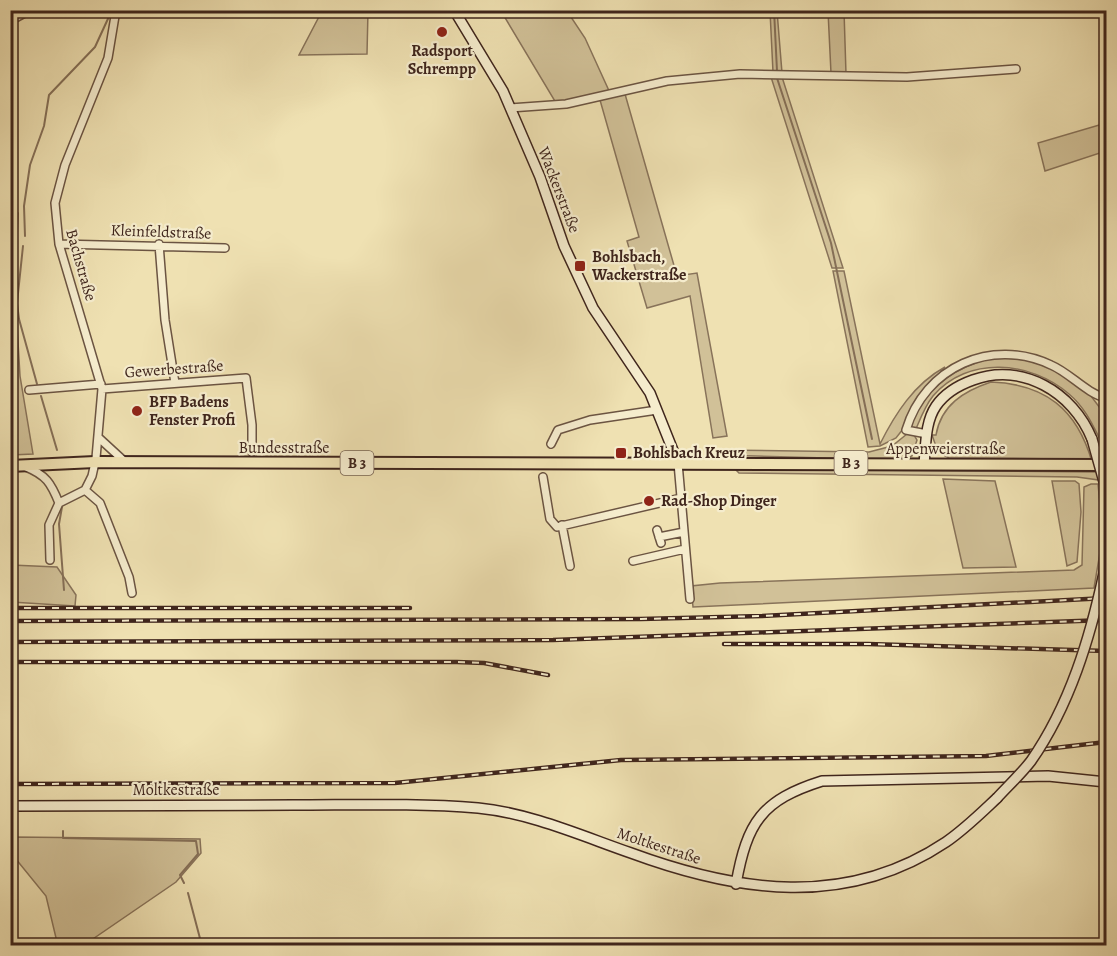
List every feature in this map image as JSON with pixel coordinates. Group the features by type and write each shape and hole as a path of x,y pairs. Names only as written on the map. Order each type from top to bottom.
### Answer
{"main road":[{"name":"Bundesstraße","path":"10,466 95,462 678,464"},
{"name":"Appenweierstraße","path":"678,464 1107,465"}],"street":[{"path":"10,21 30,10"},
{"name":"Bachstraße","path":"85,490 95,462 99,438 102,386 59,244 55,203 65,165 108,58 116,10"},
{"name":"Wackerstraße","path":"454,10 503,91 540,177 564,246 593,308 650,393 657,410 678,464 690,599"},
{"path":"510,108 566,104 667,81 740,74 907,77 1016,69"},
{"path":"10,80 10,86"},
{"name":"Kleinfeldstraße","path":"59,244 159,244 225,248"},
{"path":"159,244 165,320 175,383"},
{"path":"927,434 906,430 918,401 932,383 956,366 992,354 1017,355 1041,361 1107,398"},
{"path":"924,464 927,434 936,406 948,393 977,378 995,374 1011,374 1045,386 1065,399 1079,414 1092,439 1107,489"},
{"name":"Gewerbestraße","path":"102,386 246,378 252,425 252,452"},
{"path":"29,390 102,386"},
{"path":"551,444 558,430 574,424 657,410"},
{"path":"99,438 126,463"},
{"path":"23,465 43,473 50,481 59,502"},
{"path":"543,477 550,519 557,526 681,498"},
{"path":"50,560 49,525 59,502 85,490 100,503 129,577 132,593"},
{"path":"562,525 570,566"},
{"path":"659,537 684,532"},
{"name":"Moltkestraße","path":"10,806 367,805 480,808 534,820 678,870 736,884 791,889 839,884 909,862 946,842 997,798 1031,760 1066,697 1088,643 1104,573 1107,547"},
{"path":"633,561 685,549"},
{"path":"736,884 745,841 769,807 791,791 822,781 1048,777 1107,782"}],"shaded area":[{"path":"322,11 368,11 367,54 299,55"},
{"path":"501,11 567,11 585,38 610,93 556,103"},
{"path":"770,11 777,11 782,73 773,72"},
{"path":"828,11 844,11 846,74 831,73"},
{"path":"771,77 782,77 843,268 832,268"},
{"path":"625,94 677,276 697,273 727,436 713,438 690,296 647,308 627,241 639,237 600,100"},
{"path":"1106,123 1106,151 1045,171 1038,143"},
{"path":"10,210 18,213 15,291 20,376 33,454 11,455"},
{"path":"833,271 844,271 880,444 906,401 924,382 945,367 915,402 903,429 896,438 880,446 868,447"},
{"path":"996,357 1027,360 1052,368 1091,396 1106,416 1106,451 1076,400 1054,383 1018,369 1000,367 981,369 964,374 947,383 933,396 916,429 912,428 911,424 926,398 945,379 968,366"},
{"path":"991,382 1027,388 1043,394 1056,403 1077,427 1086,443 1092,462 1070,459 949,458 938,452 932,435 936,435 948,407 963,395"},
{"path":"907,434 914,435 917,440 912,456 900,460 720,455 717,450 869,452 892,446"},
{"path":"735,469 1097,472 1099,480 1077,477 739,473"},
{"path":"943,479 995,481 1016,567 963,568"},
{"path":"1052,481 1075,481 1079,484 1081,512 1077,562 1067,566"},
{"path":"1098,484 1103,535 1094,588 693,607 691,586 720,583 1074,570 1082,565 1084,487"},
{"path":"11,565 57,567 76,595 75,606 11,602"},
{"path":"13,837 200,839 201,853 176,882 84,945 57,942 46,896 11,853"}],"waterway":[{"path":"25,236 24,206 30,165 44,126 49,95 95,47 112,10"},
{"path":"774,10 777,71"},
{"path":"777,78 831,243 872,439"},
{"path":"23,246 17,303 19,319 37,384"},
{"path":"41,396 57,450"},
{"path":"62,507 59,524 64,590"},
{"path":"63,831 63,838 196,841 198,854 180,875 184,883"},
{"path":"188,893 202,946"}],"railway":[{"path":"10,621 641,619 762,616 1106,598"},
{"path":"10,608 410,608"},
{"path":"10,642 553,640 1106,620"},
{"path":"724,644 868,644 1106,651"},
{"path":"10,662 457,662 484,663 548,675"},
{"path":"10,784 395,783 621,760 986,756 1106,742"}],"place":[{"name":"Radsport Schrempp","path":"442,32"},
{"name":"Bohlsbach, Wackerstraße","path":"580,266"},
{"name":"BFP Badens Fenster Profi","path":"137,411"},
{"name":"Bohlsbach Kreuz","path":"621,453"},
{"name":"Rad-Shop Dinger","path":"649,501"}]}
